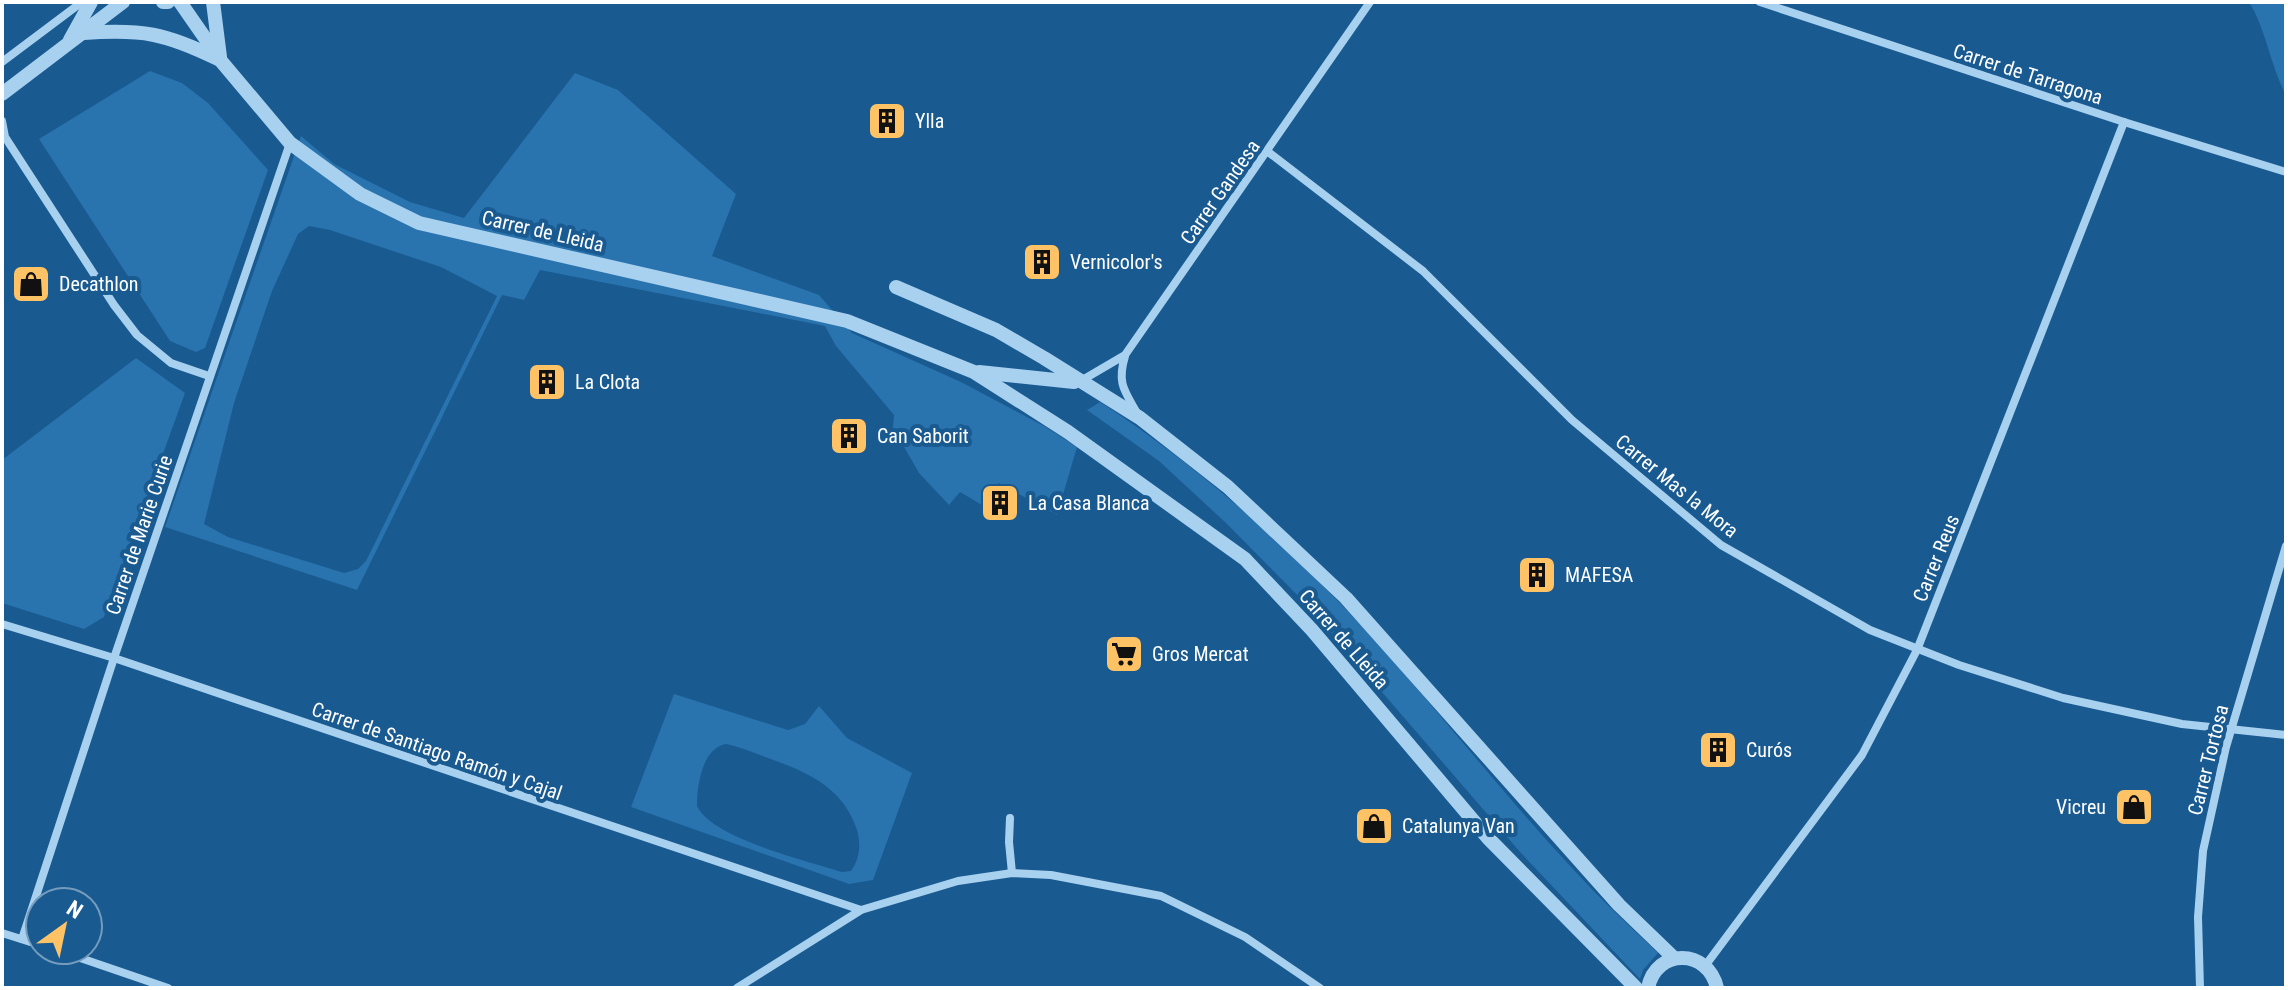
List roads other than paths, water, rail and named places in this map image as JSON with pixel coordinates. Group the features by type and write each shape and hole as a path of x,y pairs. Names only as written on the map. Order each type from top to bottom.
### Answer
{"street":[{"path":"2,62 82,2"},
{"path":"67,45 91,2"},
{"path":"2,94 123,2"},
{"name":"Carrer de Lleida","path":"180,2 221,61 290,143 360,194 419,223 847,321 974,372 1068,432 1245,559 1312,630 1488,838 1636,988"},
{"path":"213,2 221,61"},
{"name":"Carrer Gandesa","path":"1079,382 1125,355 1370,2"},
{"name":"Carrer de Tarragona","path":"1760,2 2286,172"},
{"path":"84,33 154,33 221,61"},
{"path":"2,121 4,139 137,335 171,363 209,376"},
{"name":"Carrer Reus","path":"1705,966 1862,755 1917,650 2124,122"},
{"name":"Carrer de Marie Curie","path":"22,939 114,658 290,143"},
{"name":"Carrer Mas la Mora","path":"1267,151 1423,271 1575,422 1721,545 1870,630 1917,650 2063,698 2182,724 2286,735"},
{"name":"Carrer de Lleida","path":"896,287 996,330 1140,418 1228,487 1346,598 1619,905 1674,958"},
{"path":"1125,355 1120,373 1121,383 1140,418"},
{"name":"Carrer de Lleida","path":"974,372 1079,382"},
{"name":"Carrer Tortosa","path":"2200,988 2198,917 2203,851 2216,783 2286,546"},
{"name":"Carrer de Santiago Ramón y Cajal","path":"2,624 114,658 861,910"},
{"path":"1010,818 1012,873"},
{"path":"737,988 861,910 958,881 1012,873 1051,875 1161,896 1245,937 1320,988"},
{"path":"2,933 22,939"},
{"path":"1648,988 1654,971 1661,964 1674,958 1689,957 1705,966 1713,975 1717,988"},
{"path":"104,966 168,988"}],"place":[{"name":"Ylla","path":"887,121"},
{"name":"Vernicolor's","path":"1042,262"},
{"name":"Decathlon","path":"31,284"},
{"name":"La Clota","path":"547,382"},
{"name":"Can Saborit","path":"849,436"},
{"name":"La Casa Blanca","path":"1000,503"},
{"name":"MAFESA","path":"1537,575"},
{"name":"Gros Mercat","path":"1124,654"},
{"name":"Curós","path":"1718,750"},
{"name":"Vicreu","path":"2134,807"},
{"name":"Catalunya Van","path":"1374,826"}]}
